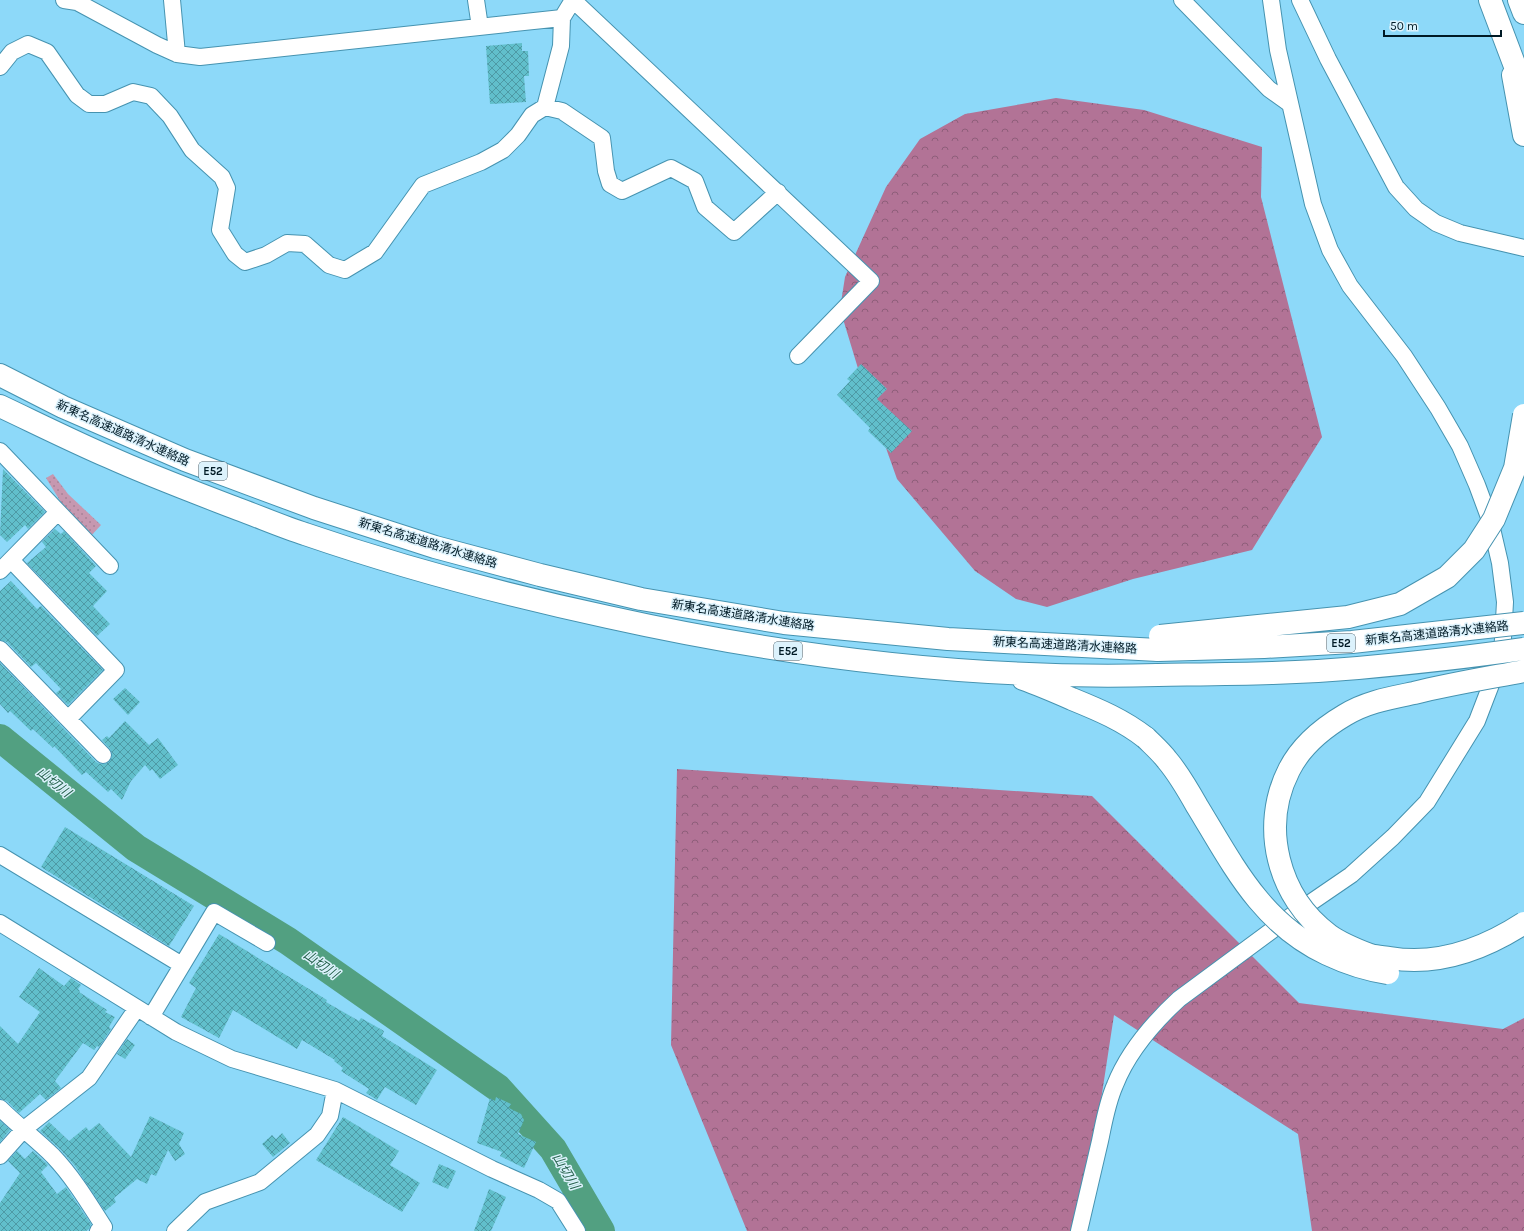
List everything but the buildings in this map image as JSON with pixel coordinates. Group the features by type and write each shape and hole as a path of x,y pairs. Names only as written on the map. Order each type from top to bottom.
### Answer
{"highway":[{"path":"1490,0 1524,90"},
{"path":"1518,0 1524,13"},
{"path":"1507,44 1524,135"},
{"name":"新東名高速道路清水連絡路","path":"0,375 63,407 185,460 314,508 435,547 540,575 640,599 784,623 948,639 1159,643 1264,647 1352,642 1524,623"},
{"name":"E52","path":"0,406 108,457 172,484 304,534 425,572 531,600 708,638 779,650 934,668 1098,677 1260,673 1357,668 1455,659 1524,649"},
{"path":"1159,643 1348,617 1400,604 1447,578 1474,550 1494,519 1515,468 1524,415"},
{"path":"1000,672 1039,684 1109,714 1130,726 1146,738 1167,760 1186,787 1244,882 1259,902 1282,926 1313,948 1343,962 1375,971 1404,974 1430,974 1462,968 1490,959 1517,946 1524,940"},
{"path":"1524,672 1462,682 1373,702 1346,714 1322,731 1304,747 1289,770 1280,794 1274,821 1275,845 1282,872 1292,894 1310,919 1330,936 1372,955 1401,960 1424,960 1459,954 1483,946 1508,934 1524,923"}],"street":[{"path":"172,0 177,54"},
{"path":"476,0 480,27"},
{"path":"0,67 12,52 28,44 47,52 77,95 89,104 105,104 133,92 152,96 170,116 192,150 222,177 227,188 220,230 235,254 245,262 266,255 287,243 305,244 328,265 345,270 375,252 423,185 481,162 503,150 518,135 532,115 545,107 561,46 562,18 573,0 871,281 798,356"},
{"path":"1182,0 1270,89 1290,104"},
{"path":"1079,1231 1108,1107 1115,1085 1129,1058 1142,1039 1162,1015 1179,1000 1294,914 1351,875 1427,802 1477,721 1502,656 1505,602 1500,563 1490,520 1460,446 1438,408 1404,356 1350,286 1330,250 1313,204 1278,50 1271,0"},
{"path":"1300,0 1328,58 1396,186 1416,209 1436,223 1460,233 1524,248"},
{"path":"73,1 177,54 200,57 562,18"},
{"path":"545,107 562,111 602,138 606,171 610,184 622,191 671,168 695,181 705,207 734,232 778,192"},
{"path":"1,455 110,566"},
{"path":"58,512 5,565 116,670 68,719"},
{"path":"0,649 103,755"},
{"path":"1502,656 1524,664"},
{"path":"0,855 182,965"},
{"path":"151,1017 214,912 267,943"},
{"path":"0,923 176,1032 232,1059 335,1090 492,1169 539,1190 558,1201 577,1231"},
{"path":"0,1156 24,1129 89,1078 137,1008"},
{"path":"176,1231 205,1202 260,1182 317,1135 330,1116 335,1090"},
{"path":"0,1108 53,1157 77,1184 104,1227 98,1231"}],"shaded area":[{"path":"53,474 68,494 101,525 90,537 70,517 46,478"}],"green space":[{"path":"1056,98 1144,110 1262,147 1261,197 1322,437 1252,550 1133,579 1047,607 1016,599 975,571 897,479 860,375 840,309 845,277 886,187 920,139 965,114"},
{"path":"677,769 1092,796 1299,1003 1503,1029 1524,1018 1524,1231 1312,1231 1298,1134 1114,1015 1081,1231 747,1231 671,1045"}],"waterway":[{"name":"山切川","path":"0,738 136,848 288,941 498,1088 553,1149 601,1231"}]}
